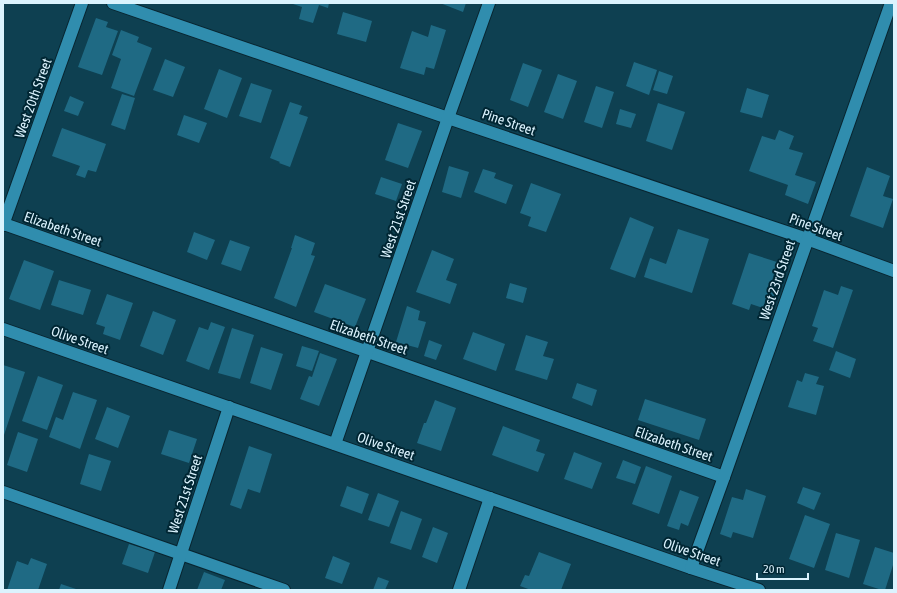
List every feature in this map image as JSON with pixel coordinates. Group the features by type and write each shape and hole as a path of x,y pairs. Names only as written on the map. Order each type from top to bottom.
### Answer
{"street":[{"name":"West 20th Street","path":"3,225 82,3"},
{"name":"Pine Street","path":"113,3 807,239 894,271"},
{"name":"West 21st Street","path":"335,444 489,3"},
{"name":"West 23rd Street","path":"691,568 724,478 888,4"},
{"name":"Elizabeth Street","path":"3,225 724,478"},
{"name":"Olive Street","path":"3,329 746,588 759,590"},
{"name":"West 21st Street","path":"169,590 229,407"},
{"path":"3,492 284,590"},
{"path":"459,590 490,498"}],"building":[{"path":"290,3 329,3 328,8 319,5 313,23 299,19 302,7"},
{"path":"440,3 466,3 463,12"},
{"path":"343,12 372,21 366,42 337,34"},
{"path":"96,18 108,22 106,27 118,31 102,75 78,67"},
{"path":"431,25 446,30 434,69 426,67 424,75 400,68 412,31 428,37"},
{"path":"121,30 139,37 137,42 152,48 134,96 111,88 121,59 112,55"},
{"path":"165,59 185,67 173,97 153,90"},
{"path":"634,62 657,70 649,95 626,86"},
{"path":"523,63 542,70 528,107 510,100"},
{"path":"219,69 242,78 227,118 204,109"},
{"path":"659,71 673,76 667,94 653,90"},
{"path":"558,74 577,81 563,119 544,112"},
{"path":"251,83 272,90 261,123 239,116"},
{"path":"596,86 614,92 602,128 584,122"},
{"path":"747,88 769,95 762,118 740,112"},
{"path":"122,94 135,98 125,130 111,125"},
{"path":"70,96 84,102 78,116 64,111"},
{"path":"290,102 302,106 299,114 308,117 290,167 270,158"},
{"path":"658,103 685,112 672,150 646,141"},
{"path":"620,109 636,114 631,128 616,124"},
{"path":"184,115 207,123 199,143 177,135"},
{"path":"398,123 422,131 408,168 385,160"},
{"path":"62,128 106,144 96,172 88,170 85,178 76,175 80,166 52,156"},
{"path":"779,130 794,136 789,149 803,153 795,175 816,182 808,204 785,195 788,185 749,171 762,136 775,140"},
{"path":"449,166 469,172 461,198 442,192"},
{"path":"867,167 890,176 883,196 893,199 883,228 850,216"},
{"path":"483,169 496,173 494,178 513,185 506,204 474,192"},
{"path":"381,177 402,184 396,201 375,194"},
{"path":"531,183 561,194 546,232 528,226 531,217 520,213"},
{"path":"630,217 654,227 635,278 610,269"},
{"path":"678,229 709,239 692,293 644,277 650,258 666,264"},
{"path":"194,232 215,240 207,260 187,252"},
{"path":"295,235 315,243 311,255 315,256 296,307 274,298 292,248"},
{"path":"230,240 250,247 241,271 221,264"},
{"path":"432,250 454,259 446,280 457,284 450,304 416,292"},
{"path":"749,253 777,262 772,281 779,283 774,300 766,298 763,308 751,304 749,310 732,304"},
{"path":"24,260 54,271 40,310 9,299"},
{"path":"59,280 91,290 83,315 51,305"},
{"path":"510,283 527,288 523,303 506,298"},
{"path":"325,284 366,299 355,327 314,312"},
{"path":"841,286 853,290 833,348 813,341 818,328 812,326 824,290 838,295"},
{"path":"107,294 133,303 120,340 103,334 105,327 96,324"},
{"path":"407,306 420,311 418,320 426,322 418,348 396,342"},
{"path":"153,311 176,320 163,355 140,346"},
{"path":"211,322 225,327 209,370 186,361 199,327 208,330"},
{"path":"232,328 254,335 240,379 218,373"},
{"path":"473,332 505,344 496,371 463,359"},
{"path":"526,335 548,342 543,356 554,359 547,380 515,370"},
{"path":"429,340 442,345 436,360 424,356"},
{"path":"302,346 319,351 312,371 296,366"},
{"path":"261,347 283,354 271,390 250,383"},
{"path":"836,351 856,359 850,378 829,370"},
{"path":"320,353 337,359 319,406 300,399 309,376 312,377"},
{"path":"3,365 25,372 3,438"},
{"path":"805,373 819,377 816,384 824,386 816,415 788,407 797,380 802,382"},
{"path":"38,376 63,385 47,430 22,421"},
{"path":"577,383 597,390 592,406 572,398"},
{"path":"73,392 97,400 80,449 49,437 56,417 63,420"},
{"path":"645,399 706,419 699,440 638,420"},
{"path":"435,400 456,408 441,451 417,443 424,423 426,423"},
{"path":"107,407 130,416 118,448 95,439"},
{"path":"503,426 540,440 536,451 545,454 538,472 492,455"},
{"path":"169,430 197,439 189,463 161,454"},
{"path":"18,432 38,439 27,472 7,465"},
{"path":"249,446 272,454 260,493 248,489 241,509 230,505"},
{"path":"574,452 602,463 592,489 564,479"},
{"path":"89,454 111,461 101,491 80,484"},
{"path":"623,460 641,467 635,484 616,478"},
{"path":"646,466 672,476 659,514 632,504"},
{"path":"347,486 369,494 362,514 340,506"},
{"path":"803,487 821,493 814,510 797,503"},
{"path":"746,489 766,496 753,538 733,532 731,538 720,534 732,497 743,500"},
{"path":"680,490 699,497 688,526 681,523 679,530 667,526"},
{"path":"378,493 399,501 389,527 368,520"},
{"path":"401,511 422,519 411,550 390,543"},
{"path":"805,515 830,524 814,568 789,559"},
{"path":"433,527 448,533 437,563 422,557"},
{"path":"836,533 860,540 849,578 825,570"},
{"path":"129,544 155,552 148,573 122,564"},
{"path":"875,547 894,553 894,562 885,590 863,584"},
{"path":"539,552 571,564 561,590 531,590 520,586 525,575 529,576"},
{"path":"333,556 350,563 342,584 325,578"},
{"path":"31,558 47,564 38,590 7,590 17,561 28,565"},
{"path":"204,572 225,580 221,590 197,590"},
{"path":"378,577 389,581 385,590 373,590"},
{"path":"61,584 79,590 59,590"}]}
